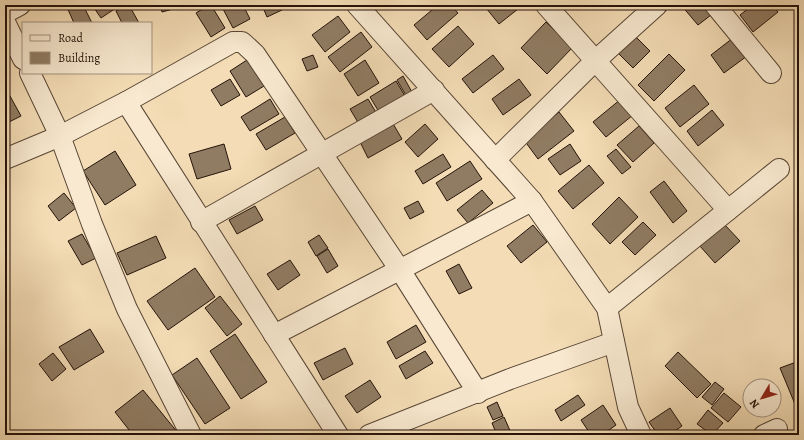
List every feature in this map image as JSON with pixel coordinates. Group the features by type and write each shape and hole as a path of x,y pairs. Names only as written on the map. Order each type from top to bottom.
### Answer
{"street":[{"path":"5,12 20,5"},
{"path":"357,5 532,201 607,308 628,407 641,435"},
{"path":"546,5 728,210"},
{"path":"495,160 595,61 657,5"},
{"path":"715,5 771,73"},
{"path":"5,22 22,57"},
{"path":"5,159 60,136 126,102 233,42 242,42 255,54 322,153 400,270 478,392"},
{"path":"30,74 60,136 92,224 127,309 191,435"},
{"path":"201,222 434,90"},
{"path":"126,102 338,435"},
{"path":"607,308 779,169"},
{"path":"274,335 532,201"},
{"path":"369,435 478,392 614,342"}],"building":[{"path":"66,5 83,5 92,22 74,22"},
{"path":"92,5 114,5 116,8 101,18"},
{"path":"126,5 129,5 138,22 122,22 116,11"},
{"path":"160,5 171,5 173,9 162,12"},
{"path":"211,5 225,28 211,37 196,13"},
{"path":"221,5 243,5 250,19 233,28"},
{"path":"262,5 280,5 282,10 267,17"},
{"path":"438,5 451,5 458,13 427,40 414,25"},
{"path":"489,5 523,5 499,24 486,8"},
{"path":"681,5 703,5 711,15 698,25"},
{"path":"753,5 773,5 778,12 753,32 740,15"},
{"path":"338,16 350,32 325,52 312,35"},
{"path":"546,22 572,48 547,74 521,48"},
{"path":"458,26 474,44 449,67 432,49"},
{"path":"361,32 372,47 340,72 328,57"},
{"path":"634,35 650,51 633,68 617,52"},
{"path":"733,38 747,56 724,73 711,55"},
{"path":"669,54 685,70 654,101 638,85"},
{"path":"313,55 318,67 307,71 302,59"},
{"path":"493,55 504,69 473,93 462,79"},
{"path":"247,60 264,86 246,97 230,71"},
{"path":"365,60 379,83 358,96 344,74"},
{"path":"403,76 413,94 407,97 397,80"},
{"path":"230,79 240,95 221,106 211,90"},
{"path":"519,79 531,95 503,115 492,99"},
{"path":"396,81 405,96 379,112 370,97"},
{"path":"694,85 709,104 680,127 665,108"},
{"path":"5,87 21,116 5,124"},
{"path":"270,99 279,114 250,131 241,117"},
{"path":"368,99 377,114 359,124 350,109"},
{"path":"621,99 633,115 606,137 593,122"},
{"path":"712,110 724,125 698,146 687,131"},
{"path":"559,112 574,131 538,159 524,140"},
{"path":"285,117 295,133 266,150 256,134"},
{"path":"392,122 402,139 368,158 359,140"},
{"path":"425,124 438,139 418,157 405,142"},
{"path":"639,126 654,143 633,162 617,145"},
{"path":"224,144 231,169 197,179 189,154"},
{"path":"570,144 581,161 560,175 548,159"},
{"path":"616,149 631,167 622,174 607,156"},
{"path":"115,151 136,185 105,205 83,171"},
{"path":"443,154 451,167 423,184 415,171"},
{"path":"470,161 482,179 447,201 436,183"},
{"path":"589,165 604,183 573,209 558,191"},
{"path":"664,181 687,211 673,223 650,192"},
{"path":"482,190 493,203 468,223 457,210"},
{"path":"64,193 76,208 59,221 48,206"},
{"path":"619,197 638,217 610,244 592,224"},
{"path":"418,201 424,212 410,219 404,208"},
{"path":"255,206 263,220 237,234 229,220"},
{"path":"643,222 656,235 635,255 622,242"},
{"path":"724,224 740,241 715,263 699,245"},
{"path":"533,225 547,242 521,263 507,246"},
{"path":"82,234 96,258 82,265 68,241"},
{"path":"319,235 328,248 316,256 308,242"},
{"path":"156,236 166,258 127,275 117,253"},
{"path":"328,249 338,266 327,273 317,256"},
{"path":"290,260 300,275 278,290 267,274"},
{"path":"459,264 472,288 459,294 446,271"},
{"path":"195,268 215,297 168,330 147,301"},
{"path":"220,296 242,324 227,336 205,308"},
{"path":"416,325 426,342 396,359 387,342"},
{"path":"90,329 104,352 74,370 59,347"},
{"path":"235,334 267,382 241,399 210,351"},
{"path":"345,348 353,364 323,380 314,363"},
{"path":"425,351 433,363 406,379 399,366"},
{"path":"678,352 711,384 697,398 665,366"},
{"path":"53,353 66,369 52,381 39,364"},
{"path":"197,358 230,408 205,424 172,375"},
{"path":"799,361 799,408 797,409 780,368"},
{"path":"370,380 381,397 357,413 345,396"},
{"path":"715,382 724,389 712,405 702,397"},
{"path":"143,390 178,433 175,435 133,435 115,412"},
{"path":"724,393 741,407 728,422 711,408"},
{"path":"578,395 585,405 561,421 555,410"},
{"path":"497,402 503,416 493,420 487,407"},
{"path":"603,405 616,425 602,435 591,435 581,420"},
{"path":"670,408 682,426 669,435 658,435 649,422"},
{"path":"708,410 723,423 712,435 697,424"},
{"path":"504,417 512,435 497,435 492,423"}]}
